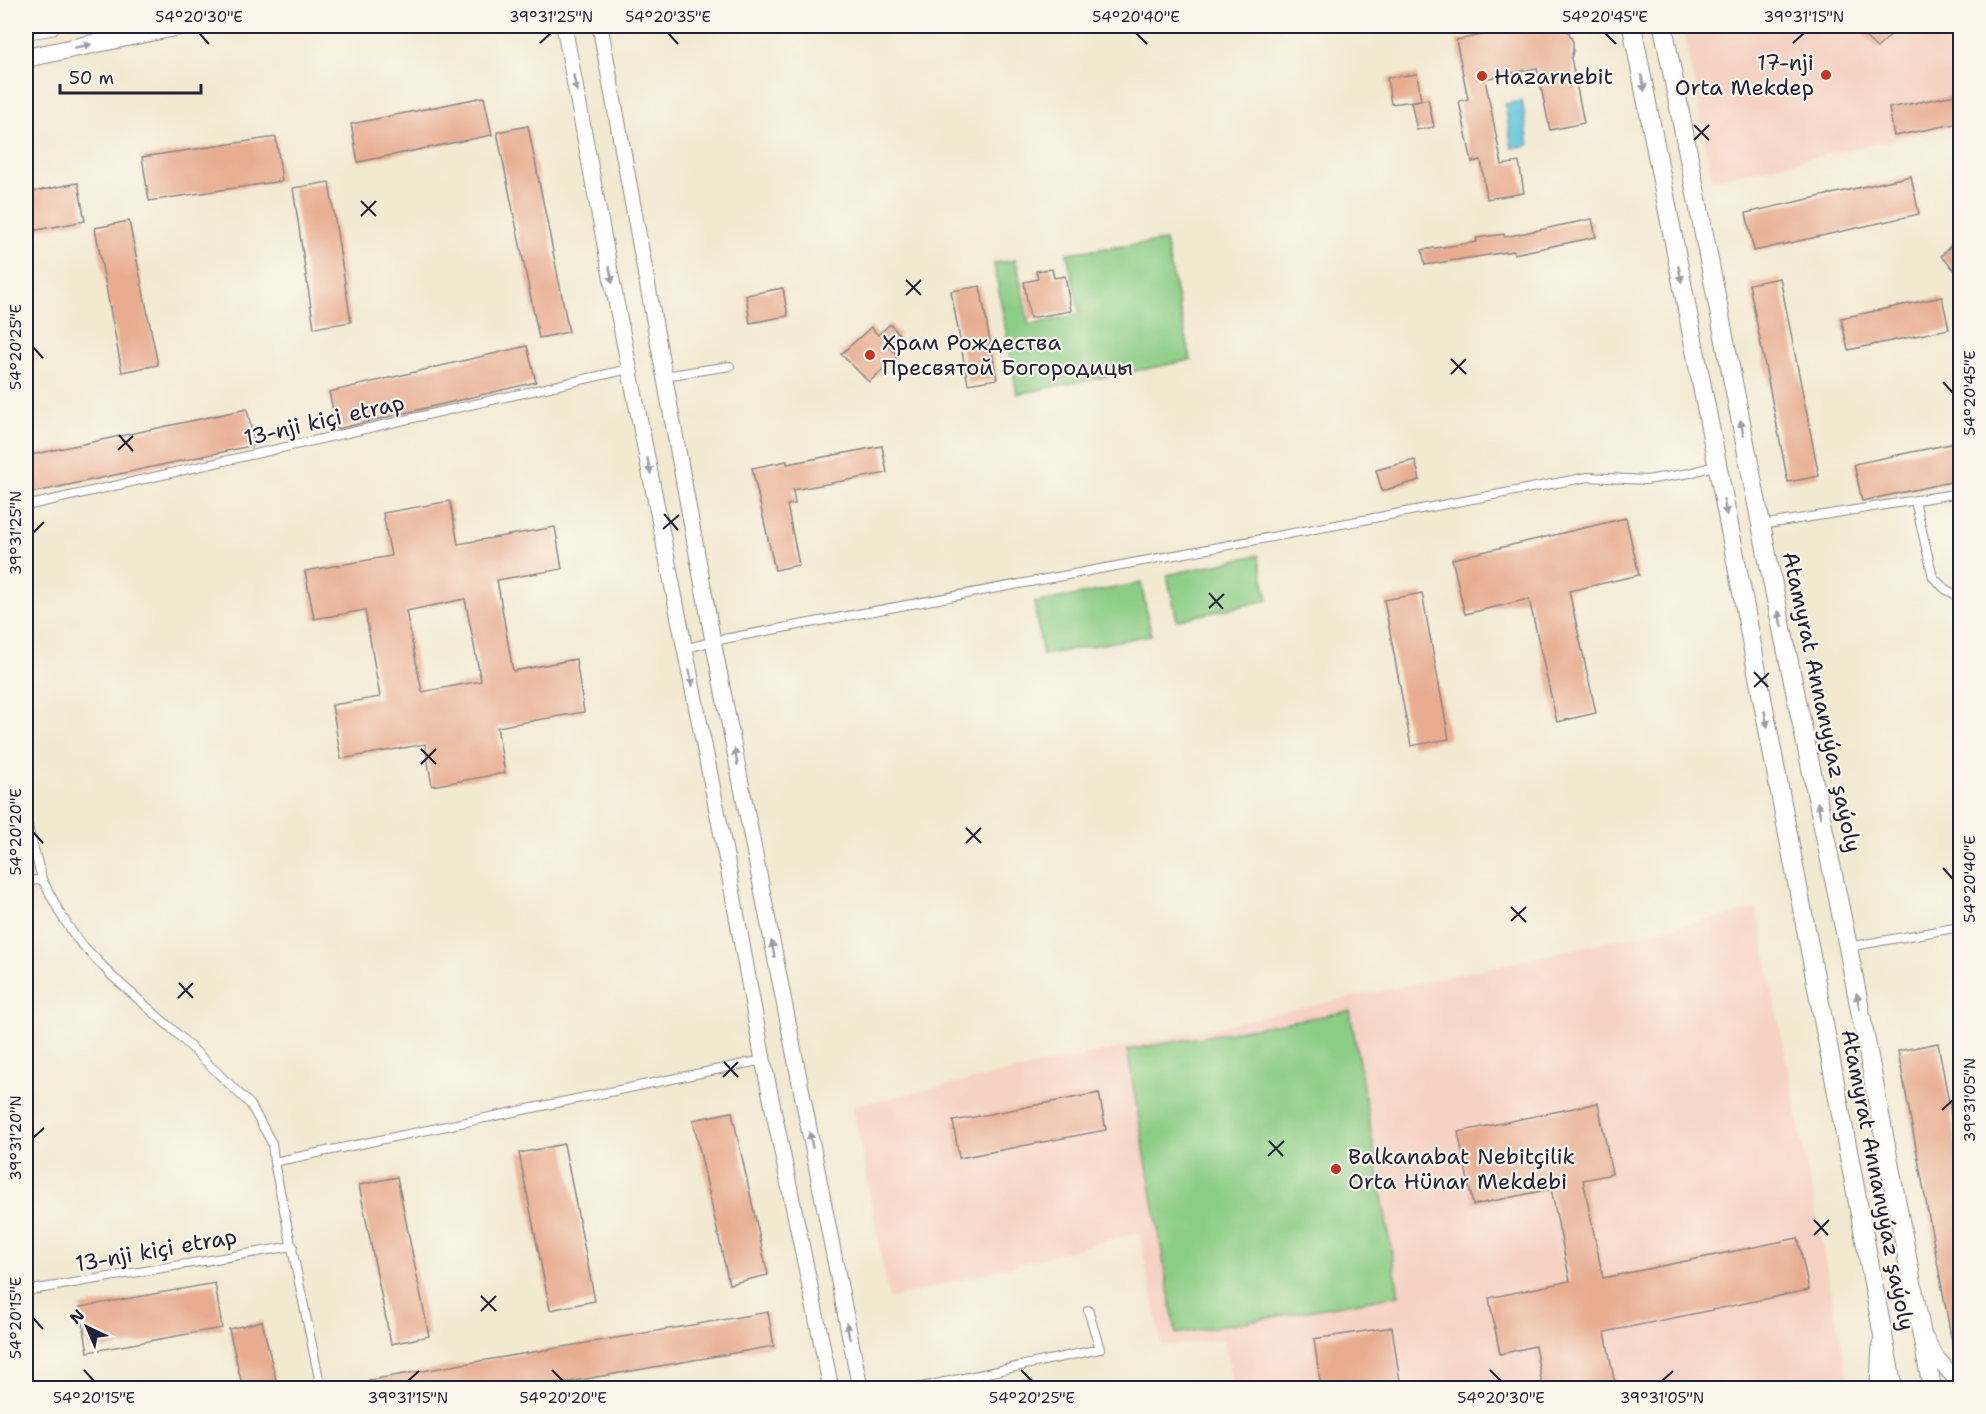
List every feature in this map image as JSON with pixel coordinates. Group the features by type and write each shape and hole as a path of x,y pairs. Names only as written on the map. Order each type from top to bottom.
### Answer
{"street":[{"path":"26,30 50,26"},
{"path":"26,58 179,26"},
{"path":"564,26 725,851 763,1060 831,1389"},
{"path":"600,26 713,640 861,1389"},
{"name":"Atamyrat Annanyýaz şaýoly","path":"1632,26 1893,1389"},
{"name":"Atamyrat Annanyýaz şaýoly","path":"1663,26 1761,525 1848,947 1932,1389"},
{"path":"1876,1389 1881,1326"},
{"path":"1920,1326 1936,1357 1960,1384"}],"lane":[{"path":"664,376 730,366"},
{"name":"13-nji kiçi etrap","path":"26,506 630,369"},
{"path":"685,648 713,640 1588,477 1646,480 1690,473 1717,465"},
{"path":"1761,525 1960,493"},
{"path":"1915,501 1933,577 1945,589 1960,597"},
{"path":"26,819 42,879 77,939 113,977 171,1028 250,1104 272,1143 321,1389"},
{"path":"26,882 42,879"},
{"path":"1848,947 1960,927"},
{"path":"274,1162 763,1060"},
{"name":"13-nji kiçi etrap","path":"26,1290 293,1246"},
{"path":"917,1389 1100,1349 1089,1310"}],"shaded area":[{"name":"17-nji Orta Mekdep","path":"1683,26 1960,26 1960,125 1712,180"},
{"name":"Balkanabat Nebitçilik Orta Hünar Mekdebi","path":"1757,909 1850,1388 1233,1388 1224,1339 1162,1346 1139,1232 889,1299 853,1106"}],"green space":[{"path":"1165,241 1191,360 1017,394 994,263 1016,260 1029,325 1080,314 1067,253"},
{"path":"1258,555 1268,600 1177,620 1167,575"},
{"path":"1141,583 1151,635 1043,655 1034,603"},
{"path":"1350,1011 1399,1295 1176,1334 1127,1050"},
{"path":"1033,1377 1036,1388 982,1388"}],"water":[{"path":"1522,101 1529,145 1512,148 1505,104"}],"building":[{"name":"Hazarnebit","path":"1528,26 1561,26 1569,33 1573,42 1571,58 1584,123 1550,130 1537,68 1485,79 1502,165 1519,162 1524,193 1487,199 1481,160 1472,162 1459,101 1468,99 1456,40"},
{"path":"1854,26 1900,26 1877,48"},
{"path":"1417,74 1421,100 1391,104 1387,78"},
{"path":"1960,94 1960,123 1894,136 1889,108"},
{"path":"484,97 492,135 358,162 351,124"},
{"path":"1428,99 1434,127 1417,130 1411,102"},
{"path":"528,126 569,332 539,338 497,132"},
{"path":"276,137 282,181 149,201 142,157"},
{"path":"1911,176 1919,214 1754,251 1746,213"},
{"path":"329,182 351,322 314,328 293,188"},
{"path":"78,183 85,221 26,232 26,193"},
{"path":"1592,219 1596,237 1514,254 1514,251 1425,265 1422,250 1477,242 1476,238 1504,234 1505,237"},
{"path":"129,221 158,365 122,372 95,228"},
{"path":"1960,236 1960,276 1941,256"},
{"path":"1052,269 1054,278 1065,276 1071,311 1030,318 1024,282 1038,279 1036,271"},
{"path":"1780,278 1819,476 1788,482 1749,284"},
{"path":"980,286 997,379 968,384 951,291"},
{"path":"783,288 788,316 750,323 746,295"},
{"path":"1942,297 1949,329 1848,350 1841,318"},
{"name":"Храм Рождества Пресвятой Богородицы","path":"890,324 900,335 888,345 898,356 869,382 841,354 871,327 878,335"},
{"path":"527,346 536,382 337,429 329,392"},
{"path":"247,409 255,445 26,494 26,456"},
{"path":"1960,442 1960,480 1862,501 1854,464"},
{"path":"882,446 887,473 793,490 795,504 787,505 799,565 775,570 752,468 787,461 787,464"},
{"path":"1415,460 1420,480 1382,491 1376,470"},
{"path":"450,501 458,544 555,527 562,569 497,580 513,671 576,659 584,712 497,727 505,773 432,786 425,744 341,759 332,705 380,697 365,610 314,619 305,571 391,556 383,513","holes":["465,599 481,681 422,692 406,611"]},
{"path":"1626,518 1639,575 1569,591 1596,713 1557,722 1529,599 1465,614 1452,559"},
{"path":"1422,593 1449,739 1411,746 1384,600"},
{"path":"1938,1043 1960,1163 1960,1347 1953,1347 1898,1051"},
{"path":"1099,1093 1106,1130 959,1158 953,1121"},
{"path":"1598,1103 1612,1174 1583,1180 1603,1278 1798,1238 1809,1290 1605,1332 1616,1389 1543,1389 1535,1346 1500,1354 1489,1298 1570,1281 1551,1189 1473,1205 1458,1132"},
{"path":"732,1112 768,1275 729,1284 693,1120"},
{"path":"564,1144 595,1301 550,1310 519,1153"},
{"path":"397,1177 429,1336 391,1344 359,1185"},
{"path":"215,1283 222,1328 88,1352 80,1307"},
{"path":"768,1312 774,1346 529,1389 370,1389 369,1380"},
{"path":"262,1321 278,1389 243,1389 229,1329"},
{"path":"1392,1327 1401,1389 1321,1389 1314,1339"}],"place":[{"name":"17-nji Orta Mekdep","path":"1826,75"},
{"name":"Hazarnebit","path":"1482,76"},
{"name":"Храм Рождества Пресвятой Богородицы","path":"870,355"},
{"name":"Balkanabat Nebitçilik Orta Hünar Mekdebi","path":"1336,1169"}]}
